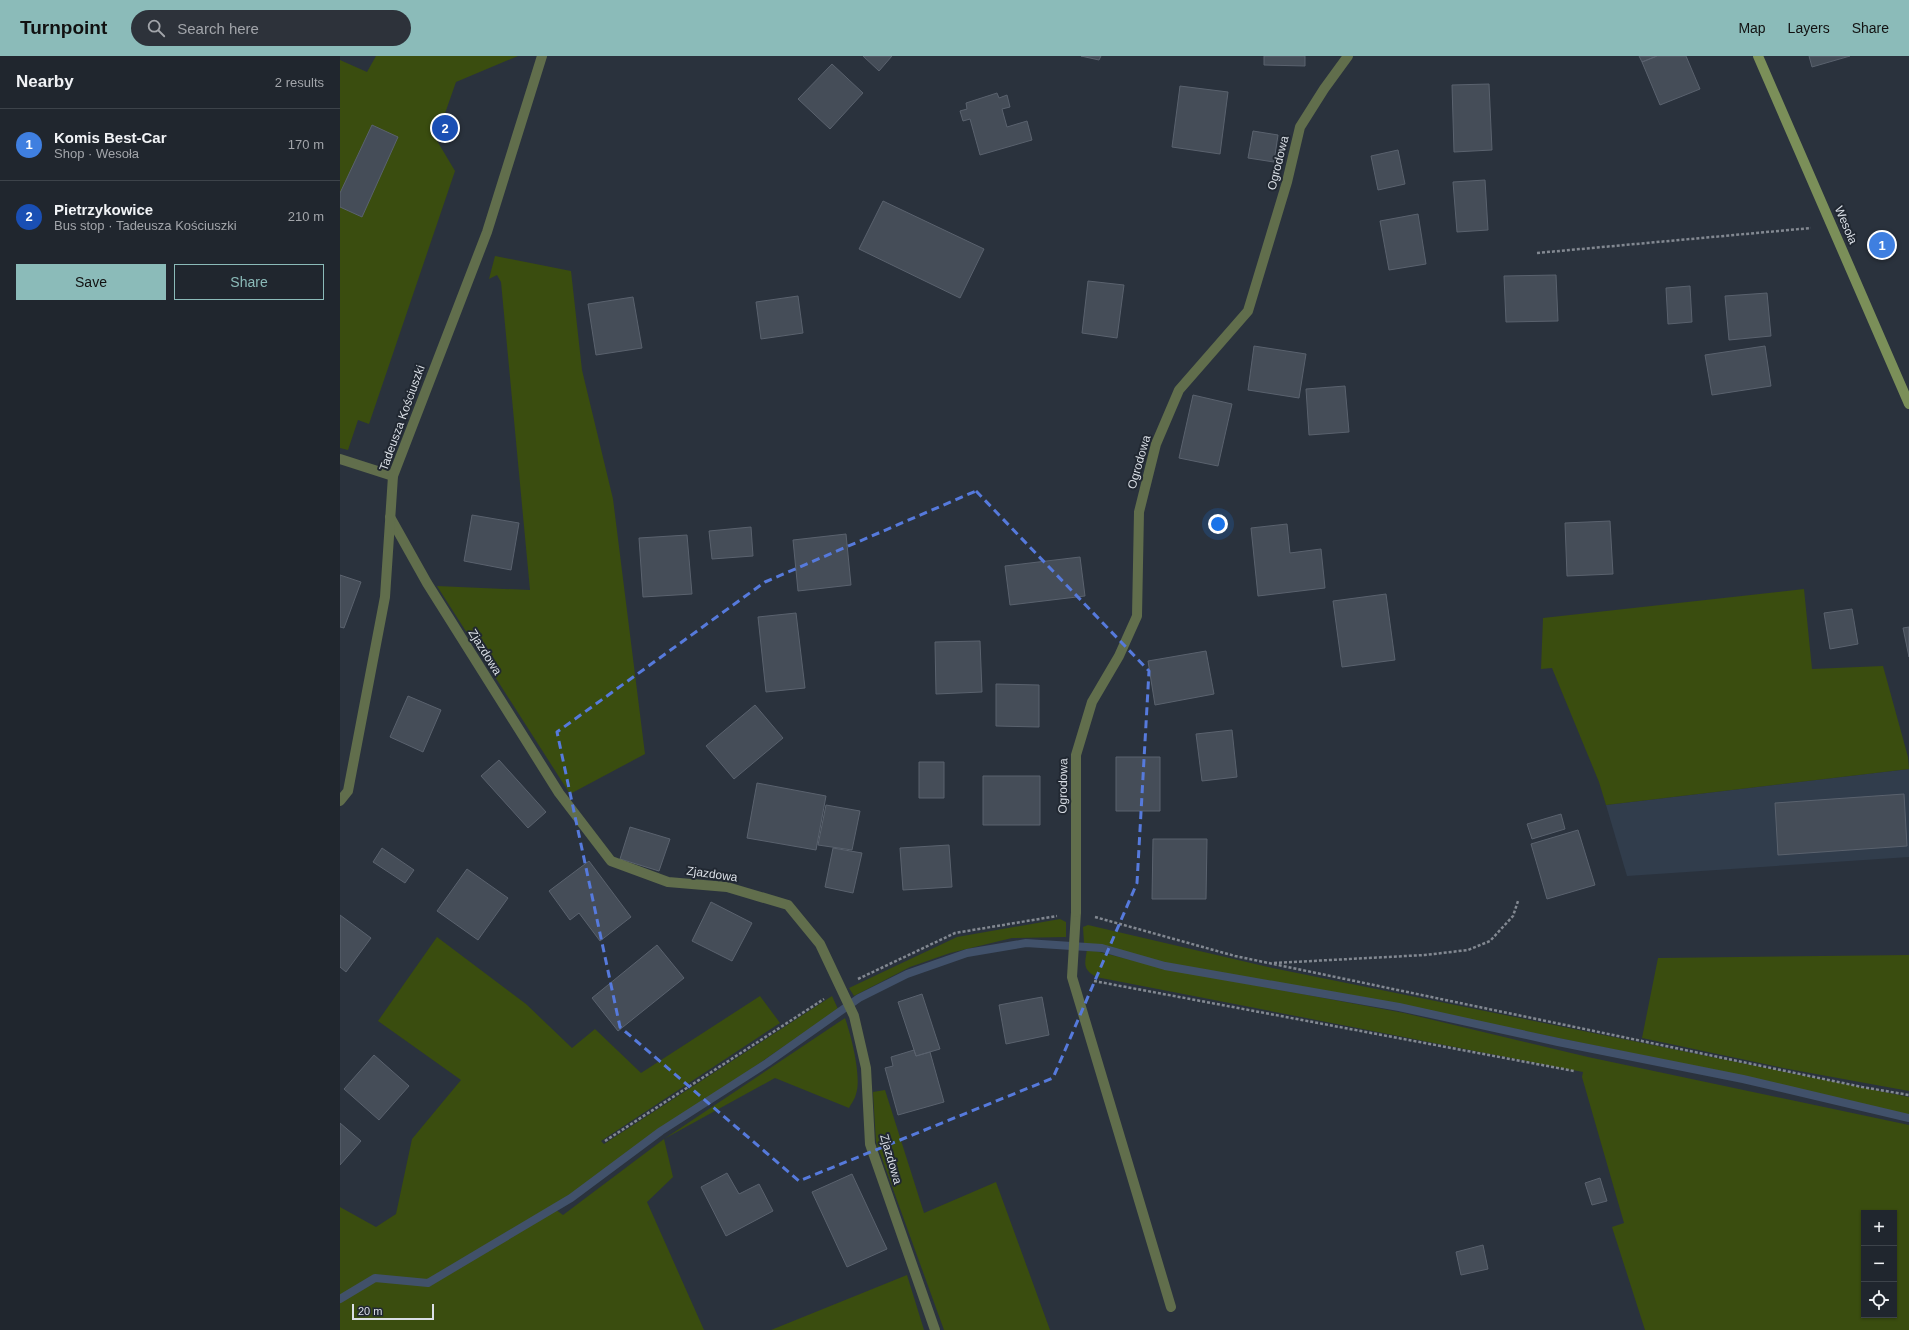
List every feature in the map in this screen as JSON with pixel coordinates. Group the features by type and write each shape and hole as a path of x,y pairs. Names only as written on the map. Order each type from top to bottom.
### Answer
{"main road":[{"name":"Wesoła","path":"1758,56 1909,404"}],"street":[{"name":"Tadeusza Kościuszki","path":"340,801 348,791 385,597 393,476 487,232 542,56"},
{"name":"Ogrodowa","path":"1072,977 1076,912 1076,754 1092,702 1119,656 1137,616 1139,512 1156,444 1180,390 1248,311 1287,182 1300,127 1324,89 1348,56"},
{"path":"340,460 393,476"},
{"name":"Zjazdowa","path":"390,517 427,583 558,793 611,861 668,882 727,887 788,905 820,944 854,1016 866,1068 870,1144 935,1330"},
{"path":"1072,977 1171,1307"}],"path":[{"path":"1537,253 1832,226"},
{"path":"1270,963 1425,956 1468,950 1490,941 1513,916 1518,901"},
{"path":"605,1141 841,989 955,933 1076,912 1235,956 1831,1081 1909,1095"},
{"path":"1072,977 1574,1071"}],"highlighted area":[{"path":"976,491 1149,671 1137,883 1053,1078 799,1181 620,1027 557,732 765,582"}],"shaded area":[{"path":"1909,769 1909,857 1627,876 1606,805"}],"green space":[{"path":"376,56 518,56 456,82 436,139 455,171 369,424 358,420 348,450 340,448 340,60 367,72"},
{"path":"495,256 571,271 582,370 613,499 645,754 570,794 437,586 530,590 501,282 497,275 489,279"},
{"path":"1804,589 1812,669 1883,666 1908,757 1909,769 1606,805 1599,782 1552,668 1541,669 1543,618"},
{"path":"1060,919 1066,922 1066,937 1012,938 950,953 910,967 854,996 849,988 957,937"},
{"path":"1088,925 1268,967 1909,1097 1909,1116 1679,1063 1384,1002 1168,963 1084,943 1083,927"},
{"path":"437,937 526,1004 572,1048 595,1029 641,1073 760,996 780,1023 601,1141 604,1144 832,996 838,1009 552,1207 563,1215 664,1139 673,1177 647,1202 704,1330 340,1330 340,1207 376,1227 396,1214 412,1139 461,1080 378,1021"},
{"path":"1087,949 1164,968 1404,1013 1588,1057 1909,1125 1909,1330 1645,1330 1612,1227 1624,1223 1582,1077 1583,1072 1096,977 1086,969 1085,962"},
{"path":"1909,955 1909,1091 1783,1068 1642,1038 1658,958"},
{"path":"845,1018 853,1045 858,1077 854,1100 849,1108 775,1078 664,1139"},
{"path":"885,1090 924,1213 996,1182 1050,1330 944,1330 876,1142 873,1092"},
{"path":"907,1275 924,1330 771,1330"}],"building":[{"path":"863,56 892,56 879,71"},
{"path":"1081,56 1101,56 1099,60"},
{"path":"1264,56 1305,56 1305,66 1264,65"},
{"path":"1639,56 1657,56 1642,62"},
{"path":"1657,56 1686,56 1700,89 1660,105 1642,62"},
{"path":"1809,56 1850,56 1812,67"},
{"path":"832,64 863,93 830,129 798,99"},
{"path":"1489,84 1492,150 1454,152 1452,85"},
{"path":"1180,86 1228,92 1220,154 1172,147"},
{"path":"997,93 999,98 1007,95 1010,107 1002,109 1007,127 1027,121 1032,140 980,155 970,119 963,121 960,111 967,109 966,103"},
{"path":"372,125 398,137 362,217 340,207 340,193"},
{"path":"1253,131 1278,135 1274,162 1248,158"},
{"path":"1398,150 1405,184 1378,190 1371,156"},
{"path":"1485,180 1488,230 1457,232 1453,182"},
{"path":"883,201 984,249 960,298 859,249"},
{"path":"1418,214 1426,264 1389,270 1380,221"},
{"path":"1556,275 1558,321 1506,322 1504,276"},
{"path":"1088,281 1124,285 1117,338 1082,333"},
{"path":"1690,286 1692,322 1668,324 1666,288"},
{"path":"1767,293 1771,336 1729,340 1725,296"},
{"path":"798,296 803,333 761,339 756,302"},
{"path":"633,297 642,348 596,355 588,304"},
{"path":"1254,346 1306,354 1299,398 1248,390"},
{"path":"1765,346 1771,386 1712,395 1705,355"},
{"path":"1345,386 1349,432 1309,435 1306,389"},
{"path":"1193,395 1232,404 1218,466 1179,458"},
{"path":"472,515 519,523 511,570 464,561"},
{"path":"1610,521 1613,574 1567,576 1565,523"},
{"path":"1287,524 1290,553 1321,549 1325,588 1258,596 1251,528"},
{"path":"751,527 753,556 712,559 709,531"},
{"path":"846,534 851,585 798,591 793,540"},
{"path":"687,535 692,594 643,597 639,538"},
{"path":"1080,557 1085,596 1010,605 1005,566"},
{"path":"340,575 361,582 344,628 340,627"},
{"path":"1386,594 1395,660 1342,667 1333,601"},
{"path":"1852,609 1858,644 1830,649 1824,613"},
{"path":"796,613 805,688 766,692 758,617"},
{"path":"1909,627 1909,657 1903,628"},
{"path":"980,641 982,692 936,694 935,642"},
{"path":"1206,651 1214,694 1155,705 1148,661"},
{"path":"996,684 1039,685 1039,727 996,726"},
{"path":"408,696 441,710 423,752 390,737"},
{"path":"755,705 783,738 734,779 706,746"},
{"path":"1232,730 1237,777 1202,781 1196,734"},
{"path":"1116,757 1160,757 1160,811 1116,811"},
{"path":"499,760 546,812 528,828 481,776"},
{"path":"919,762 944,762 944,798 919,798"},
{"path":"983,776 1040,776 1040,825 983,825"},
{"path":"757,783 826,796 816,850 747,838"},
{"path":"1904,794 1907,846 1778,855 1775,803"},
{"path":"826,805 860,811 852,850 818,845"},
{"path":"1561,814 1565,829 1532,839 1527,824"},
{"path":"630,827 670,839 659,871 620,859"},
{"path":"1578,830 1595,885 1547,899 1531,844"},
{"path":"1153,839 1207,839 1206,899 1152,899"},
{"path":"949,845 952,887 903,890 900,848"},
{"path":"382,848 414,870 405,883 373,862"},
{"path":"833,848 862,853 853,893 825,887"},
{"path":"589,861 631,917 600,941 579,913 570,920 549,891"},
{"path":"467,869 508,898 478,940 437,911"},
{"path":"711,902 752,923 732,961 692,941"},
{"path":"340,915 371,938 346,972 340,967"},
{"path":"657,945 684,978 618,1031 592,998"},
{"path":"922,994 940,1049 916,1056 898,1002"},
{"path":"1042,997 1049,1035 1006,1044 999,1005"},
{"path":"914,1050 916,1056 930,1052 944,1102 898,1115 885,1068 893,1066 891,1057"},
{"path":"374,1055 409,1086 379,1120 344,1089"},
{"path":"340,1123 361,1141 340,1165"},
{"path":"727,1173 739,1194 759,1184 773,1211 726,1236 701,1187"},
{"path":"852,1174 887,1249 847,1267 812,1192"},
{"path":"1600,1178 1607,1201 1592,1205 1585,1183"},
{"path":"1483,1245 1488,1269 1461,1275 1456,1252"}],"waterway":[{"path":"340,1299 375,1278 428,1283 571,1198 661,1131 767,1063 859,998 907,974 967,953 1026,943 1102,948 1165,966 1399,1007 1558,1042 1743,1079 1909,1118"}],"place":[{"name":"Pietrzykowice","path":"445,128"},
{"name":"Komis Best-Car","path":"1882,245"}]}
